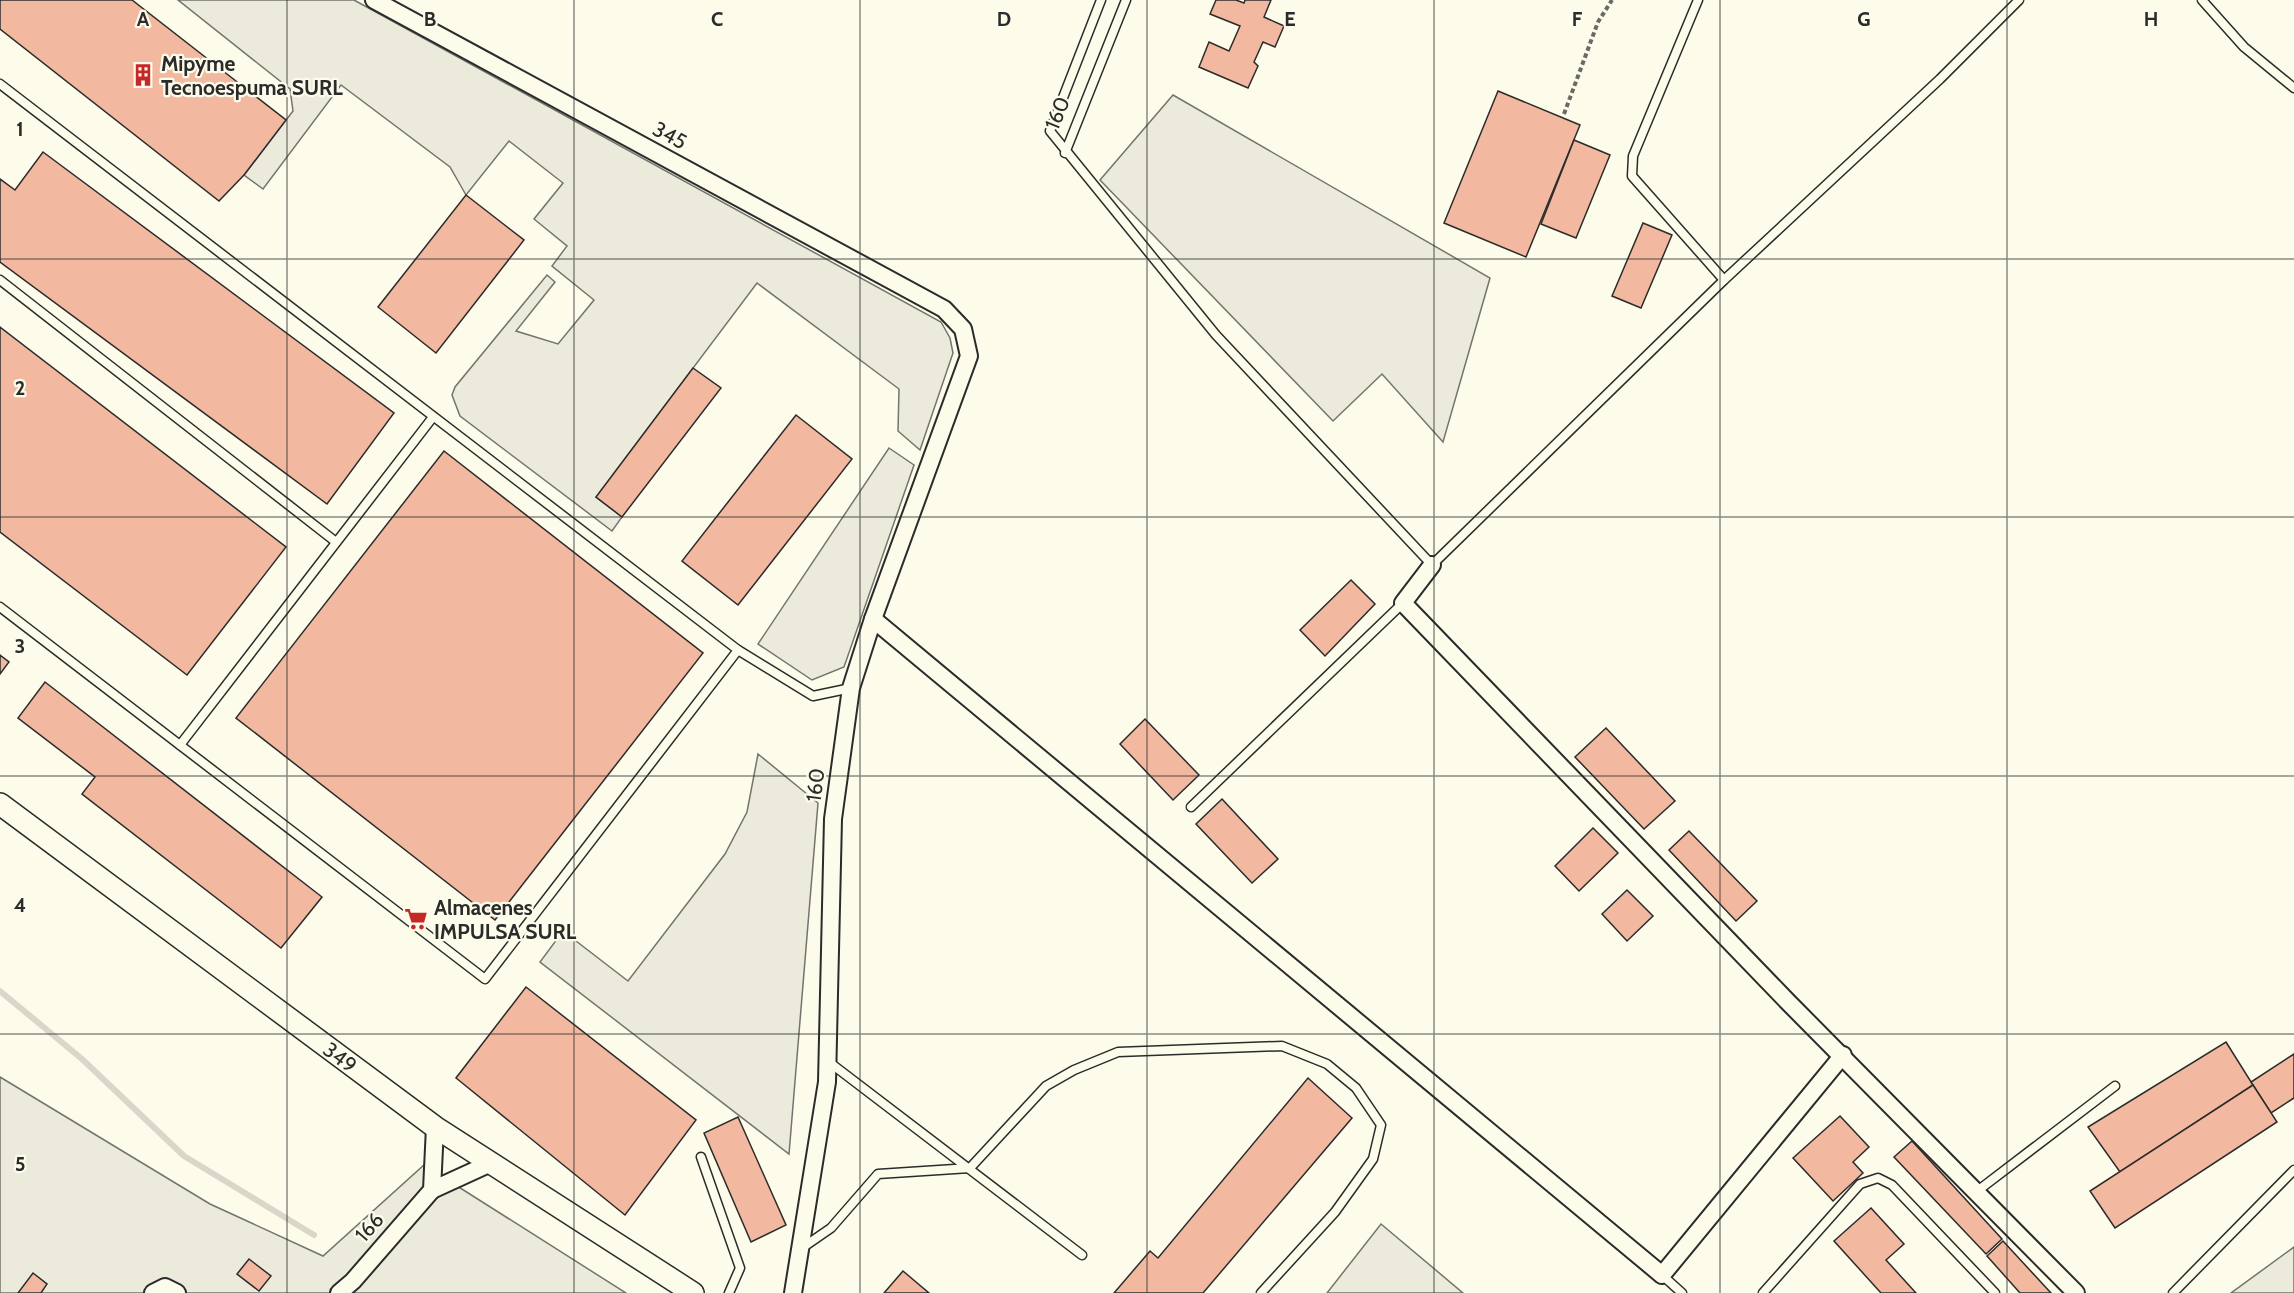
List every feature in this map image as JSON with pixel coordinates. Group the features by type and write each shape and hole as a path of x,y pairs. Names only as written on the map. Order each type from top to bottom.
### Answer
{"street":[{"name":"345","path":"375,0 944,309"},
{"name":"160","path":"793,1293 828,1062 833,819 850,688 969,356 963,329 944,309"},
{"path":"1432,565 1402,603 2076,1293"},
{"path":"873,619 1662,1275 1842,1055"},
{"name":"349","path":"0,804 435,1127 693,1293"},
{"path":"432,1190 435,1127"},
{"name":"166","path":"339,1293 353,1281 432,1190 491,1163"}],"lane":[{"name":"160","path":"1065,153 1050,131 1101,0"},
{"name":"160","path":"1065,153 1126,0"},
{"path":"1698,0 1634,156 1632,176 1724,280"},
{"path":"1065,153 1216,335 1432,565 1724,280 1940,79 2019,0"},
{"path":"2202,0 2244,47 2294,88"},
{"path":"0,84 738,650 813,696 850,688"},
{"path":"0,280 336,542"},
{"path":"180,745 433,417"},
{"path":"1191,807 1402,603"},
{"path":"0,607 485,979 738,650"},
{"path":"801,1248 831,1228 878,1174 970,1168 1046,1086 1074,1070 1118,1052 1282,1046 1327,1064 1356,1088 1381,1125 1373,1159 1335,1212 1261,1293"},
{"path":"828,1062 1082,1255"},
{"path":"1976,1192 2115,1086"},
{"path":"701,1157 740,1268 729,1293"},
{"path":"2173,1293 2294,1170"},
{"path":"1763,1293 1860,1184 1878,1178 1892,1185 1995,1293"},
{"path":"1662,1275 1682,1293"}],"path":[{"path":"1564,114 1598,22 1612,0"}],"shaded area":[{"path":"178,0 354,0 941,322 950,338 953,353 920,450 898,431 899,389 757,283 596,497 622,517 612,531 460,416 452,395 455,387 547,275 555,282 516,331 558,344 594,300 552,266 567,246 534,219 563,183 509,141 466,195 450,167 341,85 263,189 244,175 293,111 290,89"},
{"path":"1173,95 1490,278 1443,442 1382,374 1333,421 1100,180"},
{"path":"889,448 914,465 844,667 812,680 758,644"},
{"path":"758,754 818,803 789,1154 540,962 563,931 628,981 725,854 747,812"},
{"path":"0,1077 210,1204 323,1256 424,1165 626,1293 0,1293"},
{"path":"1381,1224 1463,1293 1327,1293"},
{"path":"2294,1247 2294,1293 2231,1293"}],"building":[{"name":"Mipyme Tecnoespuma SURL","path":"0,0 132,0 286,120 244,175 219,201 0,29"},
{"path":"1216,0 1236,0 1244,3 1245,0 1271,0 1264,17 1284,26 1275,47 1263,42 1254,62 1258,66 1248,88 1199,67 1209,42 1229,51 1240,26 1210,14"},
{"path":"1498,91 1580,125 1526,257 1444,223"},
{"path":"1574,140 1610,155 1576,238 1541,224"},
{"path":"43,152 394,413 327,504 0,262 0,179 15,190"},
{"path":"466,195 524,240 436,353 378,307"},
{"path":"1643,223 1672,235 1641,308 1612,296"},
{"path":"0,327 286,547 187,675 0,532"},
{"path":"693,368 721,388 622,517 596,497"},
{"path":"796,415 852,459 738,605 682,561"},
{"path":"444,451 703,653 495,920 236,718"},
{"path":"1351,580 1375,604 1325,656 1300,630"},
{"path":"0,655 9,662 0,674"},
{"path":"45,682 322,897 281,948 82,794 95,777 18,718"},
{"path":"1145,719 1199,775 1173,800 1120,744"},
{"path":"1606,728 1675,801 1644,829 1575,757"},
{"path":"1222,799 1278,859 1252,883 1196,824"},
{"path":"1593,828 1618,853 1579,891 1555,866"},
{"path":"1689,831 1757,901 1736,921 1669,850"},
{"path":"1627,890 1653,916 1627,941 1602,914"},
{"path":"526,987 696,1120 625,1215 456,1078"},
{"path":"2226,1042 2253,1085 2120,1172 2088,1127"},
{"path":"2294,1054 2294,1098 2271,1113 2251,1082"},
{"path":"1308,1078 1352,1118 1203,1293 1114,1293 1150,1251 1158,1258"},
{"path":"2253,1085 2277,1122 2115,1228 2090,1191"},
{"path":"1840,1116 1869,1147 1853,1162 1863,1173 1833,1201 1793,1158"},
{"path":"738,1117 786,1225 751,1242 704,1133"},
{"path":"1912,1141 2002,1239 1986,1254 1894,1157"},
{"path":"1871,1208 1904,1244 1886,1260 1916,1293 1881,1293 1834,1241"},
{"path":"2003,1241 2051,1293 2020,1293 1987,1256"},
{"path":"249,1259 271,1276 259,1291 237,1274"},
{"path":"903,1271 929,1293 884,1293"},
{"path":"33,1273 47,1284 41,1293 18,1293"}],"waterway":[{"path":"0,991 82,1059 184,1156 314,1235"}],"place":[{"name":"Mipyme Tecnoespuma SURL","path":"143,75"},
{"name":"Almacenes IMPULSA SURL","path":"416,919"}]}
